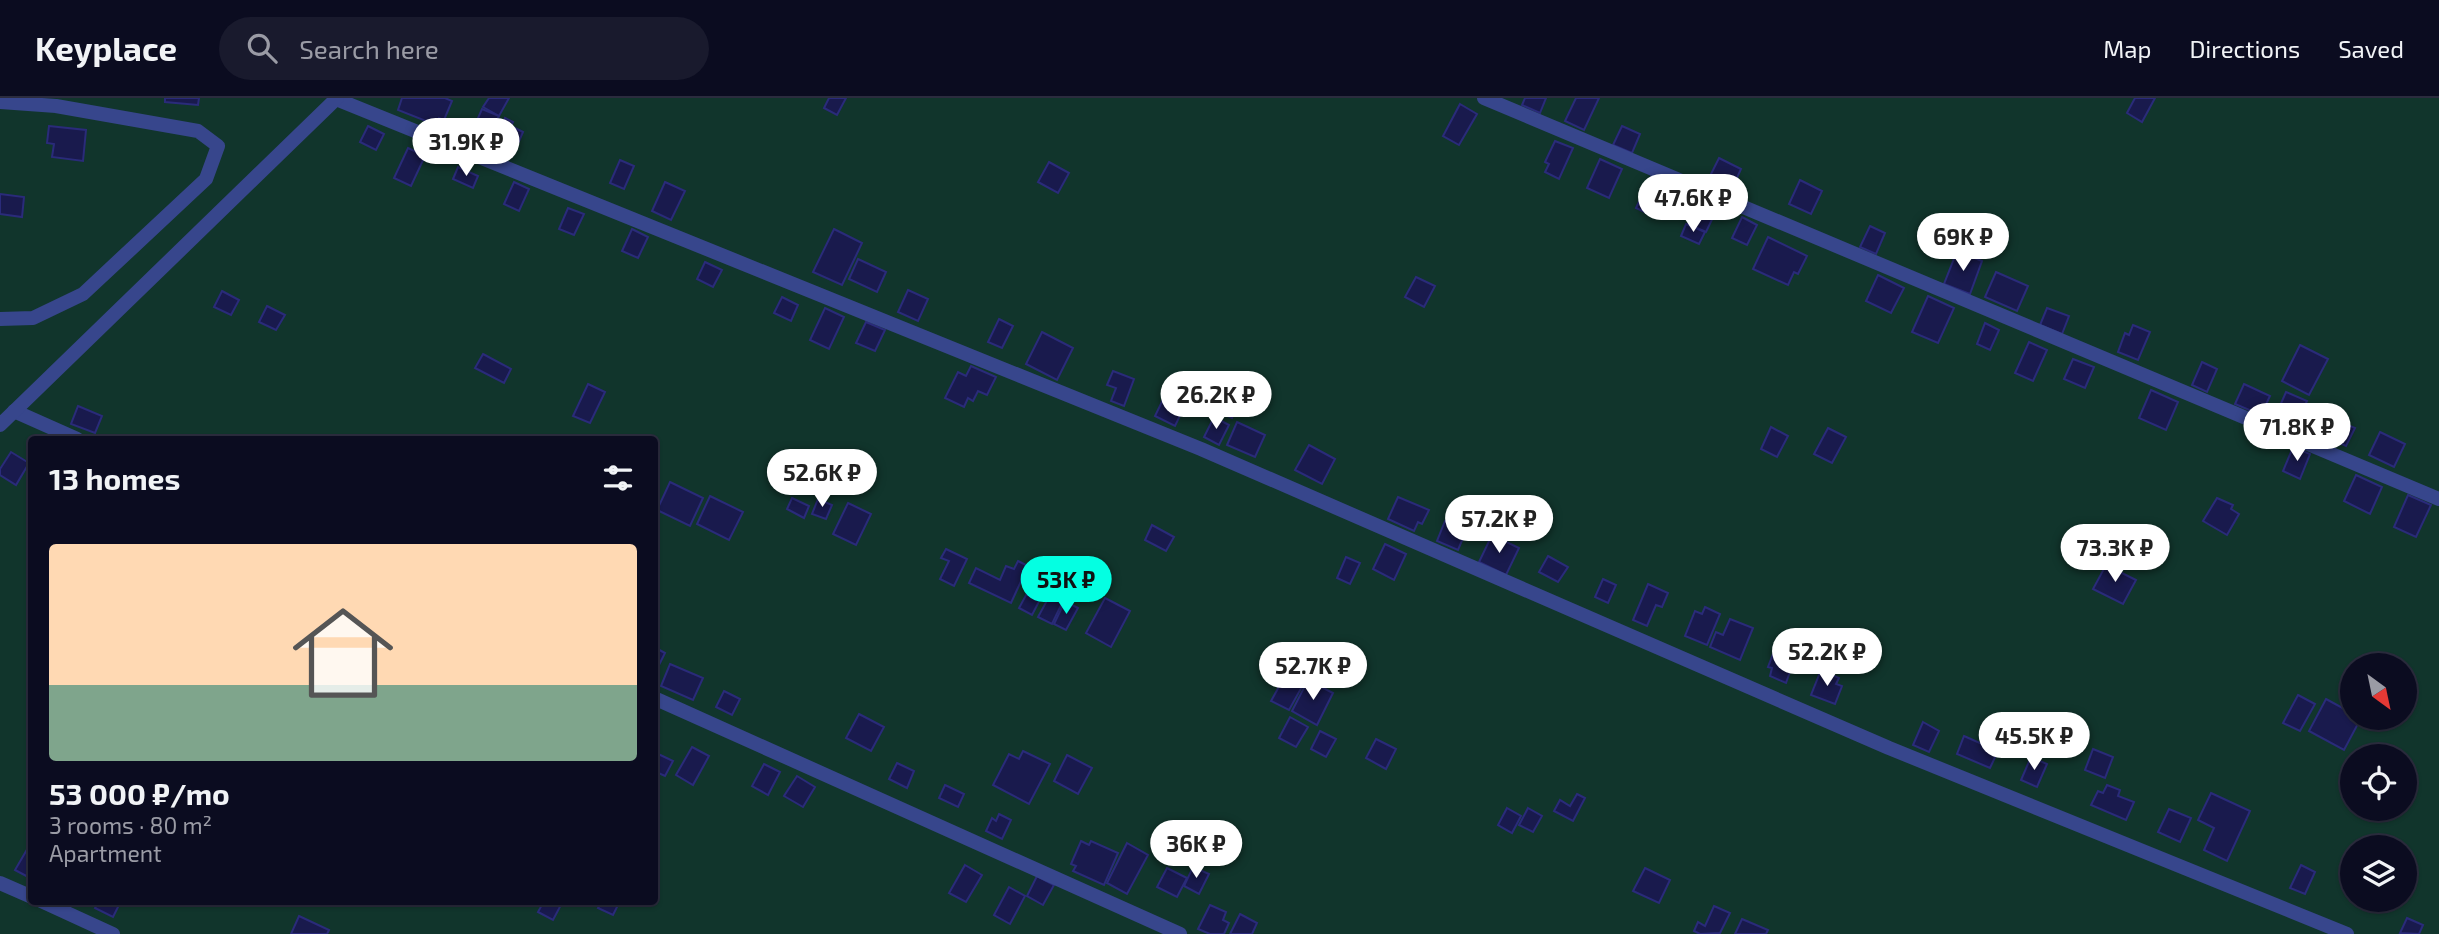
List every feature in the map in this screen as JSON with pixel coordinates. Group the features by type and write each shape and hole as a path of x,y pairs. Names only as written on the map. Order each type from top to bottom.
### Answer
{"lane":[{"path":"0,425 336,98 1201,449 1889,748 2347,934"},
{"path":"1484,98 2439,499"},
{"path":"0,102 56,106 198,131 218,146 206,179 83,295 33,318 0,319"},
{"path":"14,411 70,436"},
{"path":"658,700 1180,934"},
{"path":"0,883 28,895"},
{"path":"50,905 113,934"}],"green space":[{"path":"0,98 2439,98 2439,934 0,934"}],"building":[{"path":"165,98 199,98 198,105 165,102"},
{"path":"402,98 445,98 452,101 444,120 439,118 436,125 398,110"},
{"path":"489,98 509,98 499,116 483,107"},
{"path":"829,98 846,98 837,115 824,108"},
{"path":"1525,98 1546,98 1540,113 1522,105"},
{"path":"1576,98 1599,98 1584,130 1565,121"},
{"path":"2135,98 2155,98 2142,122 2127,113"},
{"path":"1460,104 1477,114 1459,145 1443,136"},
{"path":"482,109 499,116 497,120 503,123 505,118 513,122 511,126 523,132 513,155 470,136"},
{"path":"49,126 86,130 83,161 52,157 54,144 47,143"},
{"path":"368,126 384,134 376,150 360,142"},
{"path":"1622,126 1640,134 1632,153 1613,145"},
{"path":"1555,141 1573,148 1559,179 1545,172 1549,164 1545,162"},
{"path":"408,148 425,156 411,186 394,178"},
{"path":"1719,158 1741,169 1732,189 1709,178"},
{"path":"1600,159 1622,169 1609,198 1587,188"},
{"path":"620,160 634,166 624,189 610,183"},
{"path":"1049,162 1069,173 1058,193 1038,182"},
{"path":"458,167 478,176 473,188 453,179"},
{"path":"1651,177 1670,186 1655,217 1636,208"},
{"path":"1800,180 1822,191 1811,214 1789,204"},
{"path":"514,182 529,189 519,211 504,204"},
{"path":"665,182 685,191 671,220 652,211"},
{"path":"0,194 24,197 22,217 0,214"},
{"path":"1701,197 1719,205 1706,232 1688,224"},
{"path":"568,208 584,214 574,235 559,229"},
{"path":"1742,217 1757,225 1747,245 1732,238"},
{"path":"1686,224 1705,232 1699,244 1681,236"},
{"path":"1870,226 1885,233 1876,254 1860,247"},
{"path":"632,229 648,237 638,258 622,251"},
{"path":"834,229 862,243 842,285 813,272"},
{"path":"1768,237 1807,256 1798,274 1794,272 1788,285 1753,269"},
{"path":"1957,251 1982,261 1970,294 1944,284"},
{"path":"858,259 886,272 877,292 849,279"},
{"path":"705,262 722,270 713,287 697,279"},
{"path":"1996,272 2028,286 2017,311 1985,297"},
{"path":"1878,275 1904,288 1891,313 1866,301"},
{"path":"1416,277 1435,286 1424,307 1405,297"},
{"path":"908,290 928,299 918,321 898,312"},
{"path":"222,291 239,300 231,315 214,307"},
{"path":"1928,296 1954,308 1938,343 1912,332"},
{"path":"782,297 798,305 791,321 774,313"},
{"path":"267,306 285,315 276,330 259,322"},
{"path":"825,308 844,317 829,349 810,340"},
{"path":"2047,308 2069,316 2062,334 2040,325"},
{"path":"999,319 1013,326 1002,348 988,342"},
{"path":"866,322 885,330 875,351 856,343"},
{"path":"1985,323 1999,330 1990,350 1977,344"},
{"path":"2133,325 2150,332 2138,360 2118,352 2125,333 2129,335"},
{"path":"1042,332 1073,348 1057,380 1026,364"},
{"path":"2029,342 2047,350 2033,381 2015,373"},
{"path":"2300,345 2328,359 2309,395 2282,381"},
{"path":"483,354 511,369 504,383 475,368"},
{"path":"2073,359 2094,367 2085,388 2064,379"},
{"path":"2202,362 2217,369 2207,392 2192,385"},
{"path":"971,366 996,377 987,395 978,391 973,401 968,398 964,407 945,398 958,372 966,376"},
{"path":"1113,371 1134,379 1124,406 1111,401 1116,388 1107,385"},
{"path":"1171,383 1191,393 1175,426 1155,416"},
{"path":"588,384 605,392 590,423 573,416"},
{"path":"2244,384 2270,396 2261,415 2235,404"},
{"path":"2151,390 2178,402 2166,430 2139,418"},
{"path":"2286,392 2307,401 2296,426 2275,417"},
{"path":"1225,396 1239,403 1232,418 1217,411"},
{"path":"78,406 102,416 95,433 71,424"},
{"path":"2332,411 2345,417 2343,423 2355,428 2346,446 2322,435"},
{"path":"1214,417 1229,425 1219,445 1204,437"},
{"path":"1237,422 1265,435 1255,457 1227,445"},
{"path":"1771,427 1788,436 1777,457 1761,449"},
{"path":"1828,428 1846,437 1832,463 1814,454"},
{"path":"2380,432 2405,444 2394,467 2369,455"},
{"path":"1309,445 1335,459 1322,484 1295,470"},
{"path":"2293,447 2310,454 2300,479 2283,471"},
{"path":"11,452 28,462 16,485 0,475 0,469"},
{"path":"834,473 848,480 842,493 828,486"},
{"path":"2356,475 2382,487 2370,514 2344,501"},
{"path":"670,482 703,498 690,526 658,510"},
{"path":"2408,495 2431,505 2416,537 2394,527"},
{"path":"710,496 743,512 729,540 697,524"},
{"path":"1398,497 1429,510 1422,524 1418,522 1414,531 1388,519"},
{"path":"792,498 809,506 804,518 787,509"},
{"path":"2217,498 2233,505 2231,509 2239,514 2227,535 2203,521"},
{"path":"818,499 832,505 826,519 812,514"},
{"path":"848,503 871,514 856,545 833,534"},
{"path":"1445,521 1466,531 1458,550 1437,541"},
{"path":"1152,525 1174,537 1166,551 1145,540"},
{"path":"1492,535 1519,548 1506,575 1479,562"},
{"path":"1385,544 1406,554 1394,580 1373,569"},
{"path":"946,549 967,559 954,586 940,579 949,561 941,558"},
{"path":"1548,556 1568,567 1558,582 1539,572"},
{"path":"1346,557 1360,563 1350,584 1337,578"},
{"path":"1018,561 1028,566 1011,603 969,583 976,568 1000,580 1006,566 1014,569"},
{"path":"2106,565 2136,580 2123,604 2093,589"},
{"path":"1603,579 1616,585 1608,603 1595,597"},
{"path":"1648,584 1668,593 1662,607 1656,605 1647,626 1633,620"},
{"path":"1031,586 1044,592 1032,615 1019,608"},
{"path":"1050,595 1063,601 1052,624 1038,617"},
{"path":"1105,598 1130,611 1111,647 1086,633"},
{"path":"1065,601 1078,608 1066,630 1054,624"},
{"path":"1705,607 1720,614 1707,645 1685,636 1695,611 1702,614"},
{"path":"1730,619 1753,628 1740,660 1710,647 1716,632 1723,635"},
{"path":"1782,646 1797,652 1786,683 1770,676 1772,668 1768,667 1773,654 1778,655"},
{"path":"658,649 665,653 658,667"},
{"path":"670,664 703,678 693,700 661,686"},
{"path":"1821,670 1839,678 1836,684 1842,686 1835,704 1811,695"},
{"path":"1286,674 1304,683 1289,710 1271,701"},
{"path":"1308,680 1333,693 1317,725 1292,711"},
{"path":"724,691 740,699 732,715 716,707"},
{"path":"2298,695 2315,704 2300,731 2283,723"},
{"path":"2326,699 2340,707 2340,730 2355,730 2347,744 2340,744 2340,748 2309,731"},
{"path":"859,714 884,727 871,751 846,738"},
{"path":"1290,717 1308,727 1296,747 1279,738"},
{"path":"1923,722 1939,731 1929,752 1913,745"},
{"path":"1320,731 1336,739 1326,757 1311,749"},
{"path":"1964,736 1998,751 1990,768 1957,754"},
{"path":"1376,739 1396,749 1386,769 1366,758"},
{"path":"692,747 709,756 693,785 676,775"},
{"path":"2093,749 2113,757 2105,778 2085,770"},
{"path":"1023,751 1050,764 1029,804 993,785 1009,754 1019,759"},
{"path":"658,754 673,761 665,776 658,773"},
{"path":"1067,755 1092,768 1078,794 1054,781"},
{"path":"2031,757 2047,764 2037,787 2021,780"},
{"path":"897,763 914,771 907,788 889,779"},
{"path":"764,764 780,772 768,795 752,786"},
{"path":"797,776 815,787 803,807 784,796"},
{"path":"945,785 964,794 958,807 939,798"},
{"path":"2107,785 2120,790 2118,796 2134,802 2126,820 2091,805 2098,791 2103,793"},
{"path":"2211,793 2250,811 2227,861 2204,850 2214,828 2198,820"},
{"path":"1577,794 1585,798 1573,821 1554,811 1560,800 1570,806"},
{"path":"1507,808 1521,816 1512,833 1498,825"},
{"path":"1528,808 1542,816 1533,832 1519,825"},
{"path":"2169,809 2191,818 2180,842 2158,832"},
{"path":"999,814 1011,820 1002,839 986,831 992,818 996,821"},
{"path":"1081,841 1089,845 1091,841 1118,853 1104,885 1073,871 1076,866 1071,864"},
{"path":"1127,843 1148,855 1127,894 1107,883"},
{"path":"28,848 28,877 15,870"},
{"path":"965,865 982,875 966,902 949,893"},
{"path":"2301,865 2315,872 2305,894 2290,888"},
{"path":"1193,867 1209,874 1199,894 1184,886"},
{"path":"1167,868 1187,878 1177,897 1157,887"},
{"path":"1645,868 1670,880 1659,903 1633,891"},
{"path":"1037,876 1054,885 1043,905 1027,896"},
{"path":"1009,887 1025,896 1010,924 994,915"},
{"path":"97,905 119,905 113,917 95,908"},
{"path":"542,905 561,905 553,920 538,912"},
{"path":"600,905 618,905 613,915 598,908"},
{"path":"1210,905 1226,912 1223,920 1229,923 1224,934 1210,934 1198,929"},
{"path":"1714,906 1730,913 1720,933 1700,934 1694,931 1698,922 1705,926"},
{"path":"1240,914 1257,923 1252,934 1230,934"},
{"path":"299,916 329,930 327,934 291,934"},
{"path":"2407,918 2423,925 2419,934 2400,933"},
{"path":"1742,919 1768,930 1766,934 1735,934"}]}
